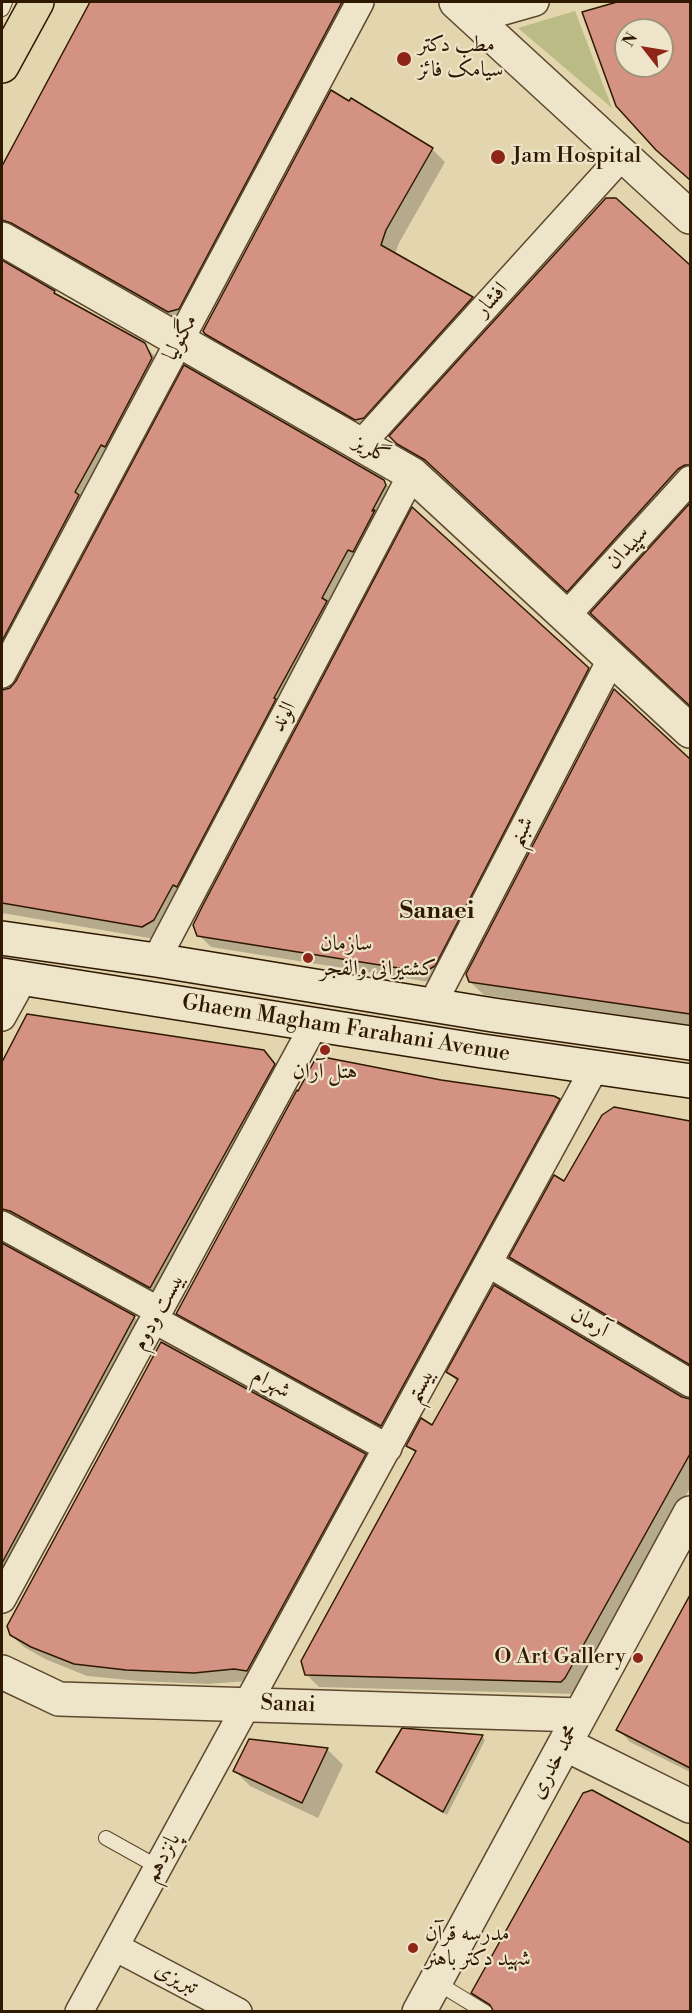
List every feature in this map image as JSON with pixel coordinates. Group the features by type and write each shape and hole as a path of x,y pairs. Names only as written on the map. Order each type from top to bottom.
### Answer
{"main road":[{"path":"2,66 37,2"}],"street":[{"name":"مگنولیا","path":"2,674 360,2"},
{"path":"466,10 535,2"},
{"path":"466,10 690,217"},
{"name":"افشار","path":"361,444 623,155"},
{"name":"گلریز","path":"2,239 412,474 690,731"},
{"name":"الوند","path":"156,960 412,474"},
{"name":"سپیدان","path":"566,616 690,480"},
{"name":"شبنم","path":"432,1005 612,658"},
{"name":"Ghaem Magham Farahani Avenue","path":"2,938 690,1043"},
{"path":"2,1017 12,977"},
{"name":"Ghaem Magham Farahani Avenue","path":"12,977 690,1081"},
{"name":"بیست ودوم","path":"2,1599 314,1025"},
{"name":"بیستم","path":"247,1704 595,1067"},
{"name":"شهرام","path":"2,1225 388,1448"},
{"name":"آرمان","path":"488,1263 690,1383"},
{"name":"محمد خدری","path":"419,2012 690,1513"},
{"name":"Sanai","path":"2,1672 59,1699 580,1715"},
{"name":"پانزدهم","path":"79,2012 247,1704"},
{"path":"565,1744 690,1806"},
{"name":"تبریزی","path":"115,1947 238,2012"}],"lane":[{"path":"2,9 5,2"},
{"path":"106,1838 158,1867"},
{"path":"436,1982 485,2012"}],"green space":[{"path":"575,11 612,108 518,28"}],"building":[{"path":"90,2 342,2 179,309 168,312 2,220 2,166"},
{"path":"617,2 690,2 690,180 656,150 616,106 582,12"},
{"path":"331,90 349,101 351,98 433,148 386,230 381,245 473,297 364,418 355,420 203,331"},
{"path":"606,198 616,198 690,265 690,465 678,469 567,592 425,460 397,444 389,436"},
{"path":"2,260 55,291 54,293 145,343 152,358 105,447 101,445 75,492 79,495 2,641"},
{"path":"184,365 384,480 386,485 353,552 348,550 322,598 327,601 274,698 276,699 177,887 173,885 154,920 142,927 2,903 2,690 10,688 16,681"},
{"path":"690,503 690,706 590,613"},
{"path":"412,507 589,668 435,966 424,972 197,936 193,925 203,905"},
{"path":"614,689 690,759 690,1014 469,982 466,974"},
{"path":"27,1014 264,1050 275,1064 150,1288 10,1211 2,1209 2,1062"},
{"path":"316,1058 328,1058 441,1080 554,1096 560,1099 381,1426 176,1314"},
{"path":"614,1107 690,1121 690,1365 509,1257 554,1175 564,1181 602,1115"},
{"path":"2,1243 135,1316 2,1563"},
{"path":"494,1285 682,1397 690,1399 690,1454 561,1682 305,1675 301,1661 416,1451 406,1446 421,1418 432,1425 458,1379 446,1372"},
{"path":"161,1342 366,1454 247,1671 234,1669 194,1673 126,1670 74,1664 31,1647 10,1635 7,1626"},
{"path":"690,1595 690,1768 616,1730"},
{"path":"402,1728 483,1735 443,1812 376,1772"},
{"path":"249,1739 328,1748 302,1803 233,1771"},
{"path":"592,1790 690,1843 690,2012 494,2012 490,2005 471,1993 583,1793"}],"place":[{"name":"مطب دکتر سیامک فائز","path":"404,59"},
{"name":"Jam Hospital","path":"498,157"},
{"name":"سازمان کشتیرانی والفجر","path":"308,958"},
{"name":"هتل آران","path":"325,1050"},
{"name":"O Art Gallery","path":"638,1658"},
{"name":"مدرسه قرآن شهید دکتر باهنر","path":"413,1948"}],"district":[{"name":"Sanaei","path":"437,912"}]}
